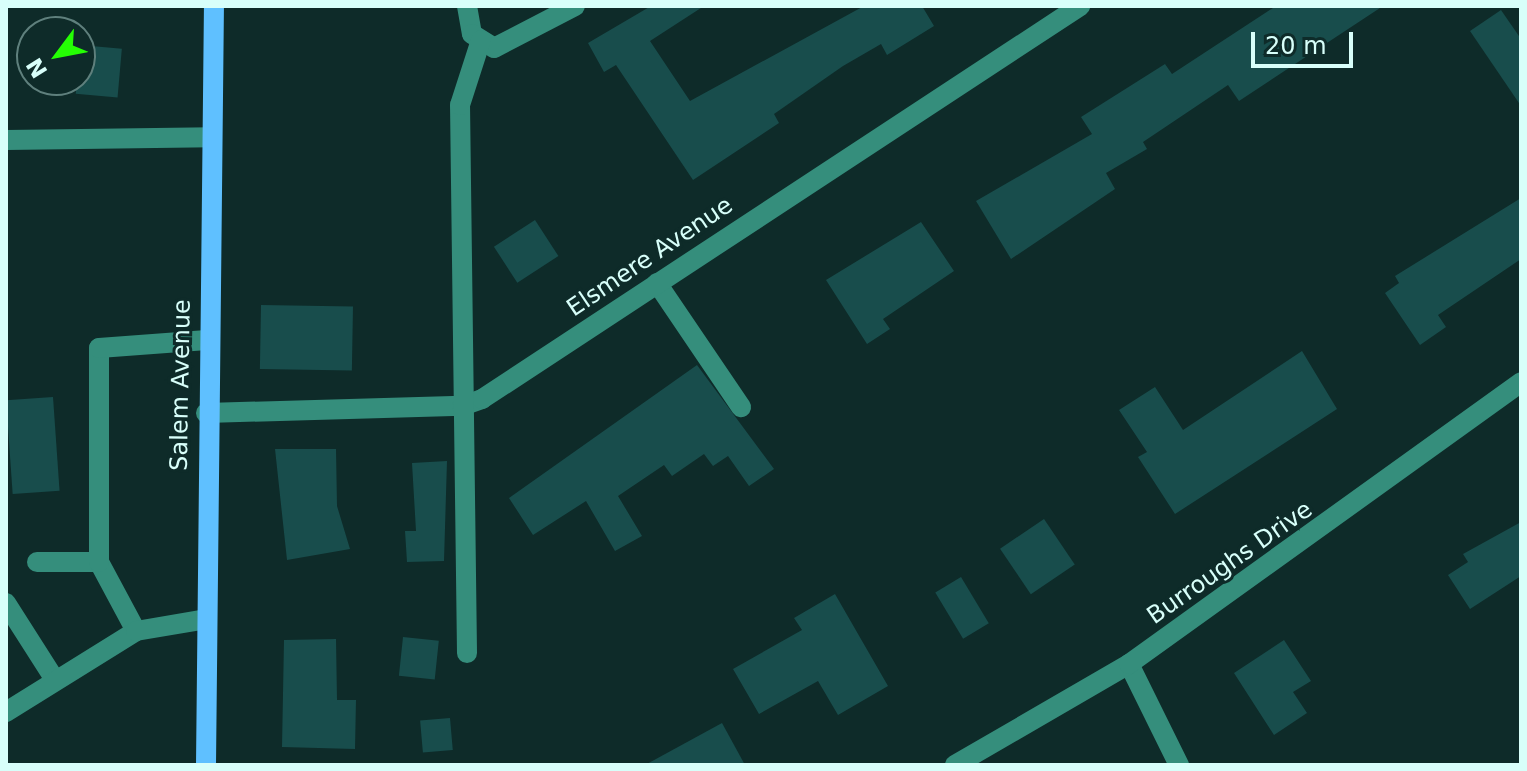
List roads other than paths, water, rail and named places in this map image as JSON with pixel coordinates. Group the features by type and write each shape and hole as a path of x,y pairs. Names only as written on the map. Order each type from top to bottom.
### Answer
{"main road":[{"name":"Salem Avenue","path":"206,765 206,413 214,6"}],"street":[{"path":"467,6 472,34 488,44"},
{"path":"467,653 460,105 471,69 488,44 575,6"},
{"name":"Elsmere Avenue","path":"206,413 462,406 502,388 1080,6"},
{"path":"6,140 211,137"},
{"path":"657,283 741,407"},
{"path":"136,631 99,562 99,348 207,340"},
{"name":"Burroughs Drive","path":"955,765 1129,664 1521,382"},
{"path":"37,562 99,562"},
{"path":"6,603 55,680"},
{"path":"6,712 136,631 206,619"},
{"path":"1129,664 1179,765"}]}
